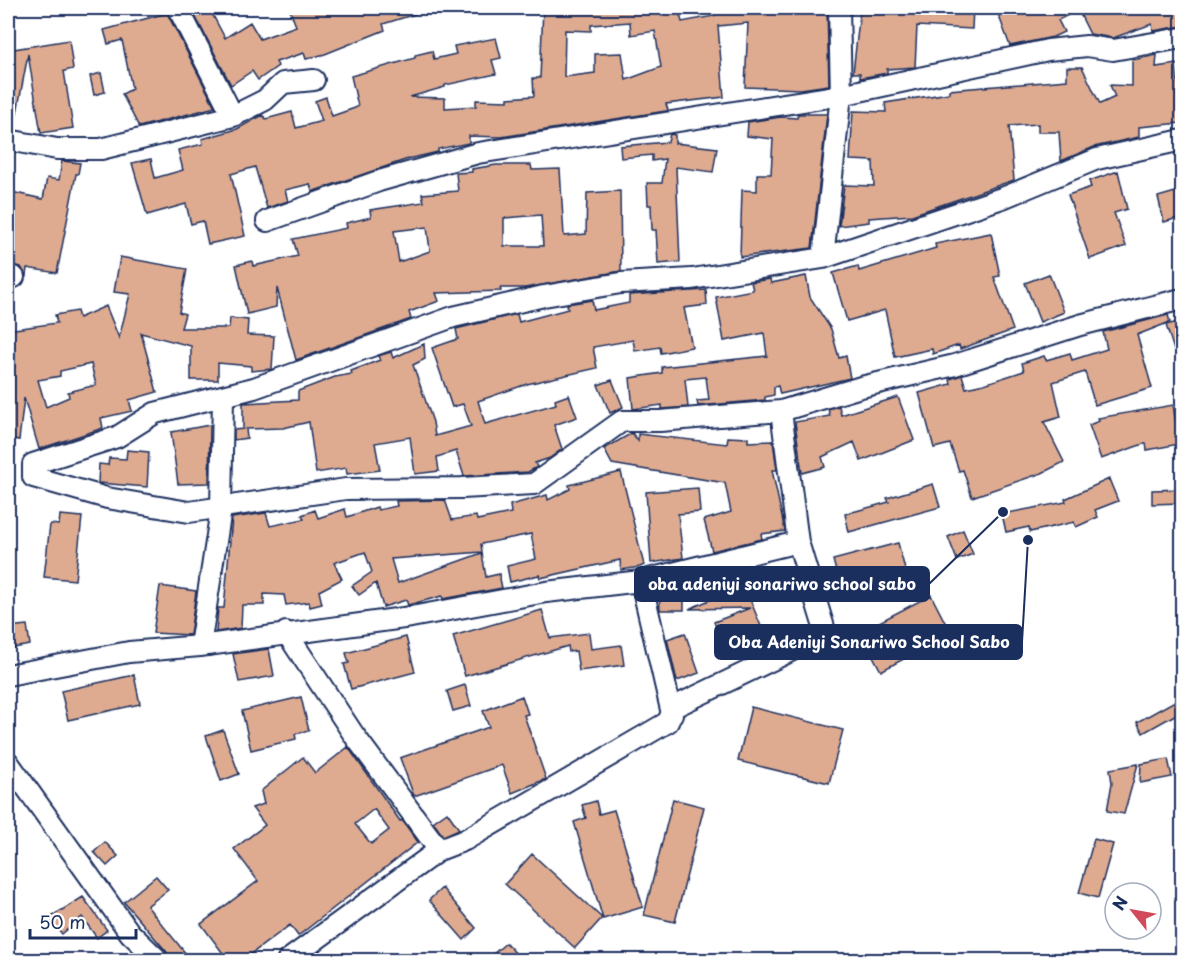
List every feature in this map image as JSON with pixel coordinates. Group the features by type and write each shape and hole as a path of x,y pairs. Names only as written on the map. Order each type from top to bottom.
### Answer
{"street":[{"path":"178,8 233,116"},
{"path":"823,258 842,95 839,8"},
{"path":"267,221 379,181 478,153 842,95 1048,50 1087,46 1113,50 1182,38"},
{"path":"8,140 57,149 101,149 233,116 265,100 283,84 314,80"},
{"path":"1182,140 1097,159 1005,197 823,258 774,268 692,279 621,283 544,296 453,317 345,357 223,396 155,413 117,437 33,464 33,477 107,498 189,512 346,489 462,488 534,484 622,421 660,421 781,411 861,387 955,365 1080,325 1182,299"},
{"path":"200,646 221,509 223,396"},
{"path":"288,960 439,850 465,840 668,722 674,707 826,634 798,542 781,411"},
{"path":"8,675 129,652 200,646 286,632 411,617 546,592 641,581 798,542"},
{"path":"641,581 672,714"},
{"path":"286,632 354,735 439,850"},
{"path":"8,762 130,933 159,960"}],"building":[{"path":"191,8 209,8 225,38 250,22 260,39 296,26 289,8 349,8 350,12 362,8 427,8 428,10 383,24 385,30 325,54 306,59 304,53 276,62 278,66 258,80 252,71 231,85"},
{"path":"543,8 678,8 682,22 714,16 713,8 827,8 829,85 801,89 745,87 748,23 718,26 724,97 666,104 668,110 666,111 501,137 469,136 469,143 438,149 438,152 408,159 312,192 310,184 285,190 288,201 267,208 255,167 231,174 245,236 208,244 203,221 191,224 186,204 147,215 132,163 151,159 155,178 183,170 178,150 203,144 202,139 237,129 263,115 266,119 292,112 296,128 322,121 315,101 326,97 332,116 358,106 351,76 432,51 434,59 456,54 454,46 496,38 501,58 492,60 496,74 445,85 445,87 410,97 445,98 445,108 476,106 476,100 508,101 508,98 534,96 533,78 540,78","holes":["630,22 631,35 655,31 661,67 626,80 622,53 595,54 595,73 564,77 565,30 591,31 591,25"]},
{"path":"870,8 973,8 972,29 917,26 915,67 887,69 887,73 860,78 860,73 853,73 860,11 870,12"},
{"path":"996,8 1182,8 1182,26 1153,31 1152,24 1113,38 1090,34 1078,10 1058,20 1064,32 1053,37 1010,46"},
{"path":"167,13 215,107 139,127 122,94 132,89 122,40 108,44 104,30"},
{"path":"69,40 73,69 64,71 73,128 41,133 28,54 14,129 8,128 8,50"},
{"path":"1157,55 1156,67 1176,64 1181,123 1139,127 1139,137 1094,147 1061,161 1059,132 1038,132 1038,124 1009,126 1014,180 912,215 869,218 869,222 839,226 844,185 874,186 873,161 850,160 853,111 886,112 885,103 949,93 949,90 1067,80 1067,67 1082,67 1100,104 1115,97 1110,85 1132,86 1132,60"},
{"path":"101,73 105,92 94,95 90,76"},
{"path":"798,114 827,114 812,248 740,257 742,190 757,191 757,174 771,174 773,139 747,136 748,122 781,117 797,118"},
{"path":"670,134 675,135 675,143 717,148 713,172 676,167 680,262 658,264 656,230 652,230 647,183 662,183 665,159 652,161 652,155 621,158 620,146 668,142"},
{"path":"62,161 80,163 57,273 27,268 26,276 21,267 8,264 8,207 11,192 43,199 47,178 59,180"},
{"path":"496,165 531,165 532,170 560,169 564,236 586,234 587,193 620,191 621,271 525,288 500,288 501,291 436,293 439,301 409,312 411,319 296,360 277,288 276,307 247,314 236,265 252,261 253,266 298,256 293,239 347,228 346,223 371,217 370,210 424,202 422,194 458,191 456,173 472,172 472,169","holes":["541,215 543,246 504,246 504,218","427,227 430,251 399,262 394,231"]},
{"path":"1118,171 1127,209 1114,213 1126,246 1090,259 1068,195 1091,187 1089,181"},
{"path":"1182,190 1182,217 1164,222 1158,197"},
{"path":"991,233 1000,276 994,277 1013,330 960,349 959,345 933,354 932,349 895,357 885,310 847,321 833,273 858,266 859,271 936,248 935,244"},
{"path":"120,257 187,269 179,312 185,314 181,328 229,328 230,318 248,320 247,335 274,336 272,369 251,371 251,366 218,363 218,380 191,380 191,346 141,333 157,392 129,400 132,411 101,418 103,428 39,449 24,398 19,440 8,438 8,330 57,323 55,315 77,311 79,318 106,306 119,338 130,294 114,292","holes":["91,364 96,385 68,392 69,397 46,407 38,380 60,376 60,371"]},
{"path":"1049,274 1064,312 1040,322 1025,283"},
{"path":"806,276 810,297 831,329 839,358 846,356 850,378 780,394 778,386 774,387 774,395 765,397 765,400 698,406 697,401 709,400 706,377 685,379 688,407 662,409 662,405 633,409 630,378 662,373 662,367 767,356 764,333 724,341 716,297 753,290 751,282 770,279 771,283"},
{"path":"706,290 707,305 684,308 692,347 661,353 660,347 635,351 633,340 593,347 597,368 527,384 478,401 485,424 556,404 555,400 569,395 577,417 554,425 562,449 550,458 535,463 537,467 528,472 464,476 456,451 437,457 439,471 415,474 410,437 375,443 380,470 347,474 346,468 316,473 309,422 283,428 246,429 247,438 234,440 234,430 243,429 243,403 298,400 298,391 335,377 352,374 351,371 380,360 378,356 391,352 393,358 424,344 425,359 413,365 433,422 435,436 471,426 463,404 452,407 432,348 458,339 456,329 517,314 519,322 568,309 567,304 592,300 594,310 629,303 629,295"},
{"path":"1168,315 1170,322 1137,335 1152,388 1095,405 1085,372 1053,382 1061,417 1044,422 1064,462 1042,473 972,497 963,470 959,471 950,444 934,448 919,393 951,384 950,379 962,375 966,388 984,384 1024,371 1022,363 1044,356 1046,360 1070,353 1072,360 1107,349 1103,332"},
{"path":"1182,321 1182,347 1174,350 1166,325"},
{"path":"612,380 623,407 610,413 598,385"},
{"path":"898,397 914,440 861,461 854,442 822,457 825,467 802,473 795,422 830,416 828,409 839,406 841,415"},
{"path":"1173,405 1179,444 1147,450 1146,443 1101,459 1089,425 1099,421 1098,418"},
{"path":"210,425 209,483 178,484 171,432"},
{"path":"632,433 638,441 638,434 727,444 728,437 748,438 748,442 773,441 777,470 772,470 785,531 761,534 762,539 712,551 704,520 731,512 725,483 612,464 604,449"},
{"path":"127,450 149,452 147,487 98,483 99,464 108,465 109,458 126,459"},
{"path":"621,472 644,565 640,567 621,570 620,560 540,578 539,575 510,582 507,566 536,559 531,534 481,544 482,552 391,559 398,583 482,553 486,577 499,574 502,588 443,599 442,596 408,605 406,600 383,607 376,583 359,595 352,586 372,572 365,552 334,563 342,579 319,591 322,604 310,607 309,602 286,605 284,595 264,594 264,605 242,605 241,628 216,632 218,608 224,608 232,518 266,513 270,526 304,519 302,515 315,510 318,518 345,509 347,517 377,507 378,510 397,506 396,501 445,500 452,520 476,516 477,520 511,513 510,505 547,495 548,500 570,489 569,485"},
{"path":"1109,479 1118,501 1095,510 1098,517 1076,527 1074,522 1030,532 1029,527 1006,532 1002,514 1066,502 1065,499"},
{"path":"933,484 940,507 849,532 845,514 889,502 887,498"},
{"path":"698,488 700,512 678,514 683,558 651,563 646,492"},
{"path":"1182,489 1182,503 1152,504 1152,490"},
{"path":"60,515 82,517 75,580 44,577 50,524 59,525"},
{"path":"963,530 973,554 957,560 948,537"},
{"path":"898,543 907,577 842,594 833,560"},
{"path":"744,585 763,631 725,648 714,622 750,608 689,609"},
{"path":"160,586 196,591 190,635 153,633"},
{"path":"684,589 684,610 660,610 659,590"},
{"path":"931,595 951,634 881,671 860,632"},
{"path":"542,610 550,638 589,633 591,649 621,645 624,665 579,671 576,651 569,652 568,646 465,676 453,636"},
{"path":"27,625 30,645 8,649 8,627"},
{"path":"685,633 699,673 677,681 667,639"},
{"path":"406,637 415,672 351,689 344,664 349,663 346,653"},
{"path":"269,649 274,676 239,682 233,654"},
{"path":"134,675 140,704 68,720 61,691"},
{"path":"465,685 471,706 453,711 447,691"},
{"path":"522,696 528,714 524,715 546,779 512,793 502,765 414,796 400,758 489,727 483,711"},
{"path":"301,697 309,731 295,734 296,739 251,750 242,711"},
{"path":"1182,697 1182,711 1143,733 1137,722"},
{"path":"751,707 843,730 829,783 738,761"},
{"path":"223,730 239,774 221,781 206,736"},
{"path":"348,747 400,821 402,820 418,842 298,936 290,925 243,960 228,960 201,924 258,881 234,849 265,825 252,808 264,804 261,791 303,757 315,773","holes":["374,809 389,830 371,844 355,824"]},
{"path":"1168,759 1172,777 1140,783 1141,764"},
{"path":"1138,764 1124,814 1107,811 1112,783 1110,769"},
{"path":"673,799 704,807 675,922 644,915"},
{"path":"596,801 599,814 614,810 643,907 603,919 574,822 586,818 582,805"},
{"path":"447,812 459,829 443,836 433,822"},
{"path":"1094,839 1113,844 1098,898 1079,893"},
{"path":"105,842 118,856 107,866 94,852"},
{"path":"532,854 602,918 575,948 505,884"},
{"path":"156,876 168,890 147,906 191,960 171,960 124,902"},
{"path":"442,888 476,928 464,940 429,900"},
{"path":"83,897 107,930 97,938 82,917 62,934 49,918"},
{"path":"506,943 522,960 486,960"}],"place":[{"name":"oba adeniyi sonariwo school sabo","path":"1003,512"},
{"name":"Oba Adeniyi Sonariwo School Sabo","path":"1028,540"}]}
